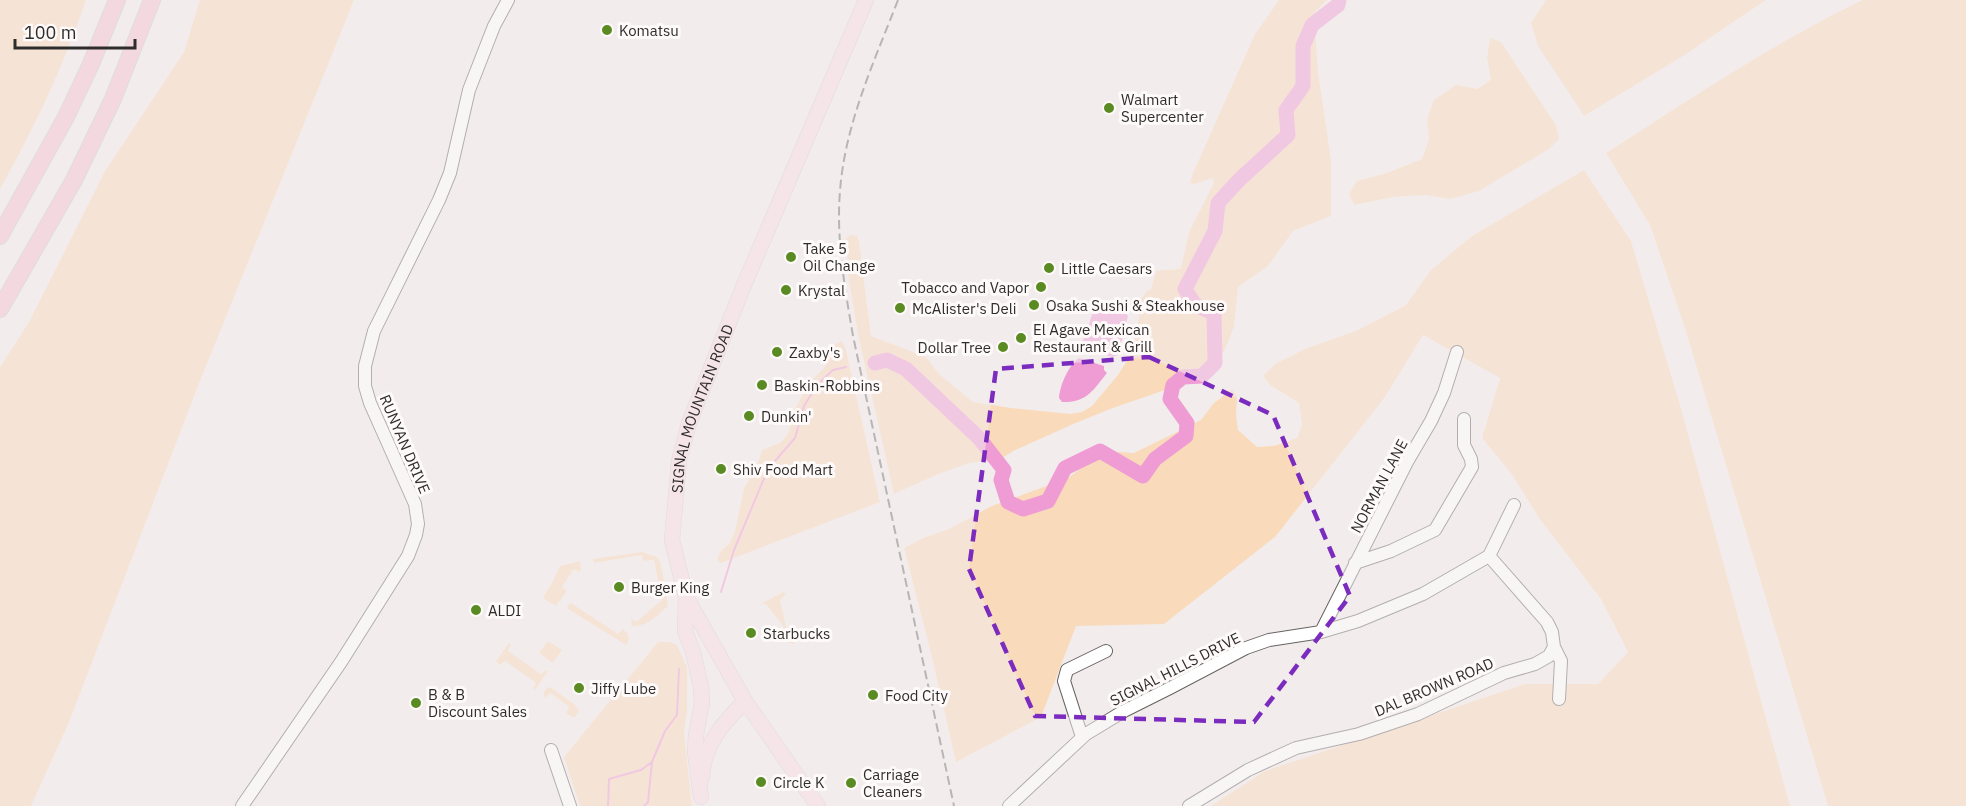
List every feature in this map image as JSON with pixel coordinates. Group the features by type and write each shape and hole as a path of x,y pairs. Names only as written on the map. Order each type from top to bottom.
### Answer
{"highway":[{"path":"0,236 66,117 117,0"},
{"path":"0,309 74,180 113,99 152,0"}],"main road":[{"name":"SIGNAL MOUNTAIN ROAD","path":"818,806 745,701 687,597 672,540 679,461 689,423 744,285 866,0"},
{"path":"687,597 685,631 693,651 701,687 702,703 695,753 701,801"},
{"path":"701,801 707,752 724,722 745,701"}],"street":[{"name":"RUNYAN DRIVE","path":"242,806 341,662 408,556 416,536 418,524 415,504 370,403 365,386 365,366 374,330 439,200 450,173 469,90 494,26 508,0"},
{"name":"NORMAN LANE","path":"1321,632 1407,462 1431,421 1444,393 1457,352"},
{"path":"1355,563 1372,558 1435,530 1472,467 1464,445 1464,419"},
{"path":"1514,505 1489,556 1552,632 1554,647 1561,661 1559,699"},
{"name":"SIGNAL HILLS DRIVE","path":"1010,806 1082,737 1124,711 1246,648 1269,640 1321,632 1358,621 1423,594 1489,556"},
{"name":"DAL BROWN ROAD","path":"1189,806 1248,770 1296,748 1359,735 1418,714 1504,674 1535,664 1550,656 1554,647"},
{"path":"1082,737 1064,681 1067,670 1106,651"},
{"path":"551,750 570,806"}],"highlighted area":[{"path":"1149,357 1273,415 1350,596 1254,722 1035,716 969,569 996,369"}],"shaded area":[{"path":"0,0 86,0 48,96 0,189"},
{"path":"200,0 354,0 198,386 69,722 31,806 0,806 0,367 29,322 105,171 184,52"},
{"path":"1279,0 1327,0 1314,13 1318,72 1331,160 1331,216 1293,231 1268,266 1238,287 1234,327 1224,352 1196,371 1179,374 1168,383 1165,390 1071,425 1013,451 1001,459 969,463 894,494 859,339 849,281 846,238 851,235 857,236 859,242 871,336 926,357 939,374 973,402 1070,414 1082,412 1092,406 1118,375 1132,353 1140,301 1151,289 1156,271 1181,268 1189,232 1214,183 1212,178 1195,184 1190,183 1193,173 1255,34"},
{"path":"1546,0 1766,0 1683,56 1584,116 1538,46 1531,23"},
{"path":"1863,0 1966,0 1966,806 1828,806 1685,328 1650,225 1606,153 1764,53"},
{"path":"1490,38 1501,42 1556,125 1559,139 1549,149 1479,191 1451,199 1425,195 1393,197 1354,205 1349,194 1357,181 1387,173 1422,159 1429,139 1427,119 1434,100 1456,85 1477,89 1491,80 1487,58"},
{"path":"1584,170 1631,241 1680,405 1790,806 1211,806 1265,771 1525,684 1598,684 1628,652 1601,599 1539,518 1511,473 1482,438 1500,378 1423,335 1385,397 1275,537 1164,624 1076,626 1041,717 956,762 904,548 923,538 949,529 992,506 1068,478 1088,463 1118,452 1134,453 1201,420 1213,404 1232,389 1237,396 1238,430 1257,447 1274,446 1297,438 1302,425 1299,403 1270,385 1263,376 1275,364 1305,349 1358,330 1406,305 1431,270 1472,236"},
{"path":"1101,302 1124,310 1128,316 1118,355 1112,357 1078,346 1083,341 1093,313"},
{"path":"842,341 846,350 880,502 721,563 717,560 720,552 730,543 735,531 744,488 756,469 762,450 780,443 788,434 796,407 809,383 824,368 830,358 833,345"},
{"path":"1079,358 1104,366 1107,373 1084,398 1062,402 1059,398 1061,387 1071,366"},
{"path":"642,552 657,557 661,564 668,606 647,623 632,626 631,618 636,622 662,600 654,560 643,561 642,555 594,563 593,559"},
{"path":"580,561 581,570 579,572 574,569 562,587 567,591 556,606 544,599 560,566"},
{"path":"783,592 786,594 780,600 789,640 796,640 794,644 789,643 780,631 784,627 766,604 761,604"},
{"path":"571,603 618,634 623,629 629,637 626,645 568,609 567,606"},
{"path":"548,641 562,650 553,663 539,653"},
{"path":"658,642 670,642 677,645 687,667 687,712 684,732 692,806 580,806 564,757"},
{"path":"509,643 511,645 508,651 541,674 548,671 535,690 533,688 536,683 505,661 500,665 496,661"},
{"path":"550,687 574,704 579,711 575,717 566,713 569,707 551,693 545,698 543,693"}],"waterway":[{"path":"875,363 887,360 906,369 979,438 1004,470 1001,480 1008,502 1023,509 1048,501 1065,468 1100,451 1143,476 1155,459 1186,436 1187,423 1170,399 1173,385 1183,377 1202,376 1215,363 1214,313 1195,305 1185,289 1215,231 1218,203 1239,180 1288,135 1286,110 1303,86 1303,46 1312,25 1338,5 1339,0"},
{"path":"721,592 734,550 768,469 795,438 804,406 817,385 833,370 846,367"},
{"path":"644,806 648,802 652,762 665,731 677,715 679,669"},
{"path":"608,806 609,779 641,770 652,762"}],"railway":[{"path":"898,0 870,70 848,142 840,191 840,246 853,336 954,806"}],"place":[{"name":"Komatsu","path":"607,30"},
{"name":"Walmart Supercenter","path":"1109,108"},
{"name":"Take 5 Oil Change","path":"791,257"},
{"name":"Little Caesars","path":"1049,268"},
{"name":"Tobacco and Vapor","path":"1041,287"},
{"name":"Krystal","path":"786,290"},
{"name":"Osaka Sushi & Steakhouse","path":"1034,305"},
{"name":"McAlister's Deli","path":"900,308"},
{"name":"El Agave Mexican Restaurant & Grill","path":"1021,338"},
{"name":"Dollar Tree","path":"1003,347"},
{"name":"Zaxby's","path":"777,352"},
{"name":"Baskin-Robbins","path":"762,385"},
{"name":"Dunkin'","path":"749,416"},
{"name":"Shiv Food Mart","path":"721,469"},
{"name":"Burger King","path":"619,587"},
{"name":"ALDI","path":"476,610"},
{"name":"Starbucks","path":"751,633"},
{"name":"Jiffy Lube","path":"579,688"},
{"name":"Food City","path":"873,695"},
{"name":"B & B Discount Sales","path":"416,703"},
{"name":"Circle K","path":"761,782"},
{"name":"Carriage Cleaners","path":"851,783"}]}
